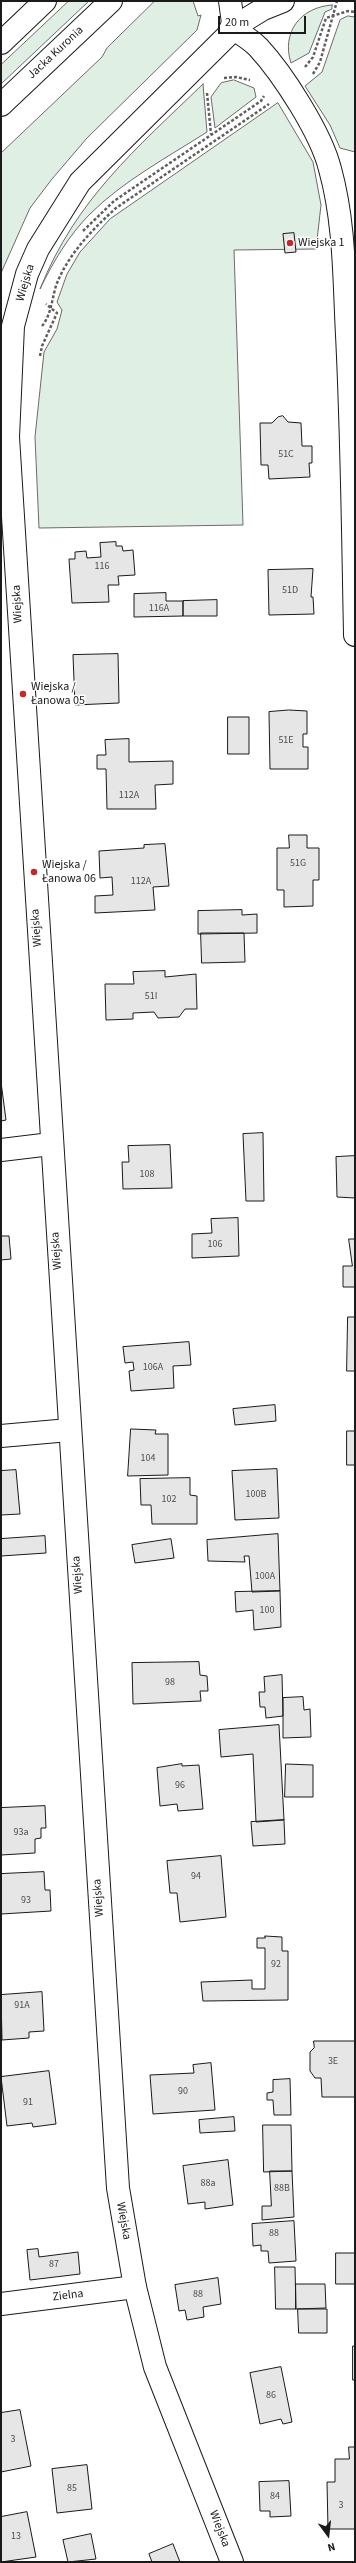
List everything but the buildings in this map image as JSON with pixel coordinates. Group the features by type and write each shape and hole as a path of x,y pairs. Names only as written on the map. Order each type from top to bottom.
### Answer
{"street":[{"path":"1,43 45,1"},
{"name":"Jacka Kuronia","path":"1,105 111,1"},
{"path":"230,1 233,16 232,28 258,48 286,86 317,136 327,161 342,231 350,408 355,636"},
{"name":"Wiejska","path":"232,2562 155,2367 135,2287 118,2188 51,1144 8,436 13,326 27,274 38,249 80,182 135,125 221,42 232,28 258,12 283,1"},
{"path":"1,1150 51,1144"},
{"path":"1,1436 69,1430"},
{"name":"Zielna","path":"1,2304 135,2287"}],"path":[{"path":"286,86 307,79 317,68 335,14 337,1"},
{"path":"38,330 46,319 57,283 69,259 80,244 106,217 286,86 310,63 326,18 335,14 355,12"},
{"path":"222,79 236,77 252,80"},
{"path":"209,86 207,92 211,134"},
{"path":"78,236 114,201 261,101 264,94 261,89"},
{"path":"39,361 42,346 57,313 43,301"}],"green space":[{"path":"69,1 89,1 1,84 1,65"},
{"path":"155,1 193,1 198,16 201,15 197,30 87,138 52,179 30,208 1,273 1,153 102,57 107,48"},
{"path":"332,5 332,9 325,12 309,53 291,63 289,41 291,32 296,23 311,11"},
{"path":"348,16 355,17 355,152 340,148 330,125 305,86 322,72 340,20"},
{"path":"234,80 254,88 256,97 215,128 211,97 221,83"},
{"path":"203,84 207,132 131,180 90,214 82,222 62,249 40,289 55,257 71,228 90,202 131,154"},
{"path":"278,103 313,162 321,205 316,249 234,250 243,525 39,528 35,437 44,352 57,329 62,310 57,302 67,274 80,252 110,219"}],"place":[{"name":"Wiejska 1","path":"290,243"},
{"name":"Wiejska / Łanowa 05","path":"23,694"},
{"name":"Wiejska / Łanowa 06","path":"34,872"}]}
